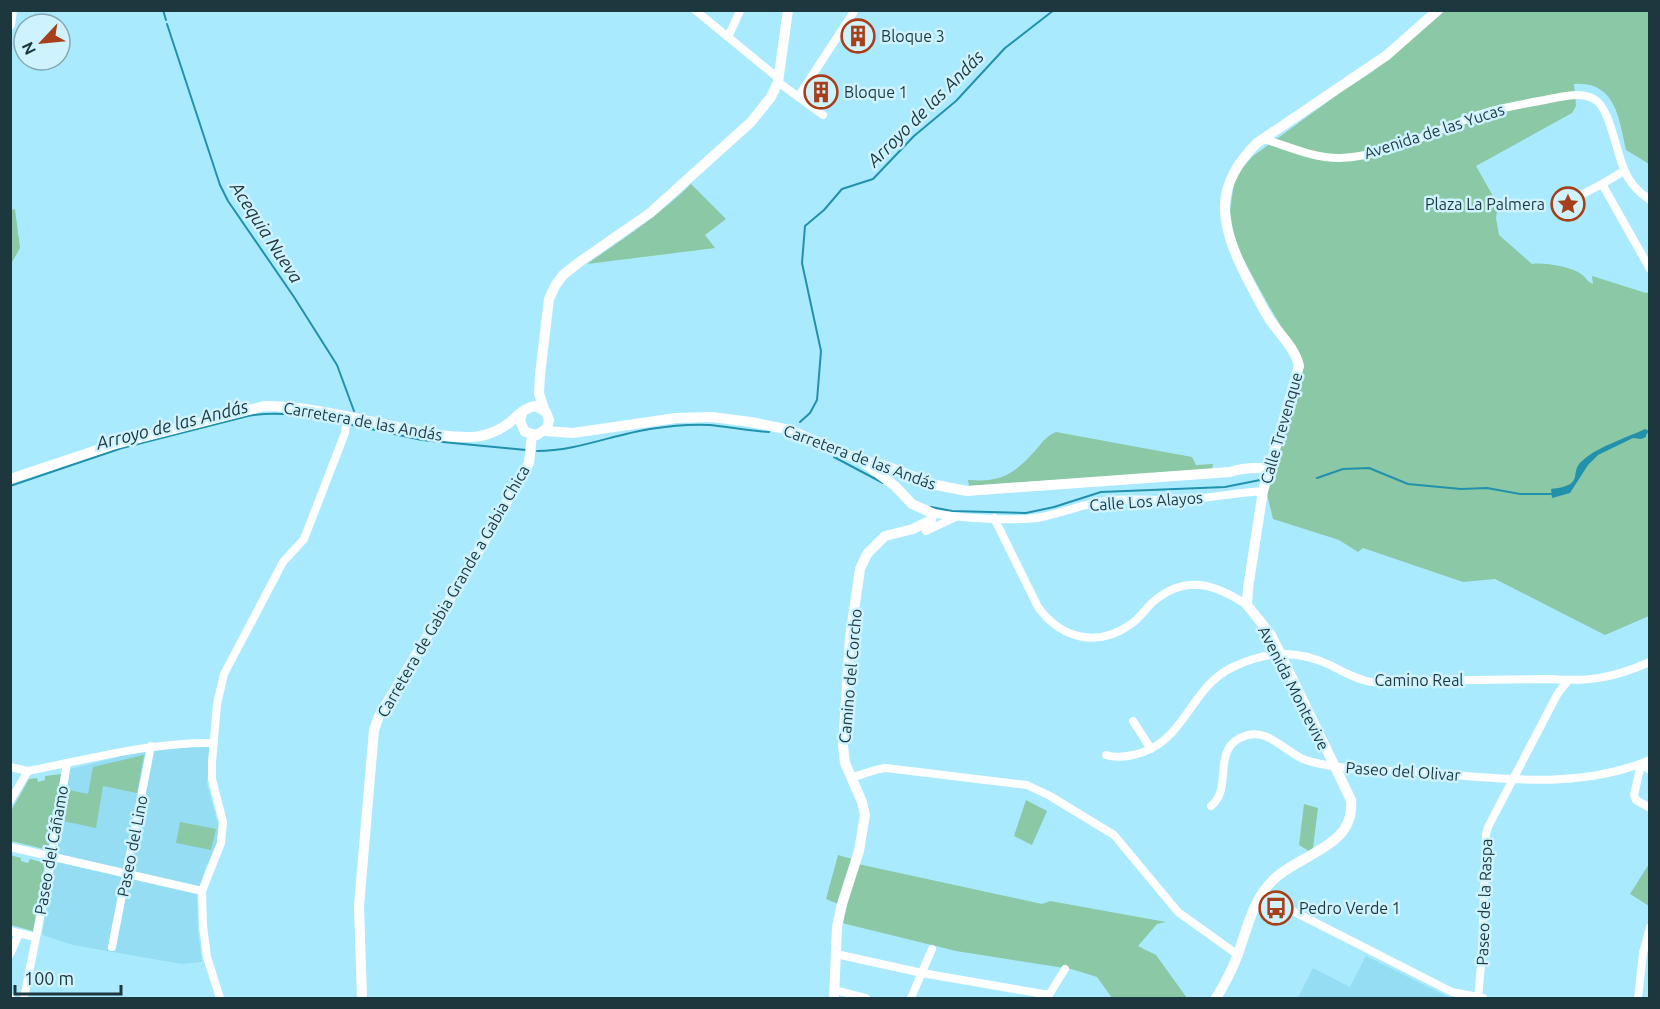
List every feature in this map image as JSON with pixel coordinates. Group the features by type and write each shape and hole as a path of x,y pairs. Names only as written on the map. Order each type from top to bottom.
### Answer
{"street":[{"path":"10,25 12,10"},
{"path":"695,10 798,98 823,115"},
{"path":"563,431 549,420 539,393 549,299 555,286 563,275 650,213 751,122 763,107 778,80 788,10"},
{"path":"798,98 855,10"},
{"name":"Calle Trevenque","path":"1247,605 1263,491 1299,366 1294,354 1253,291 1233,249 1225,219 1226,195 1231,178 1247,153 1263,139 1369,68 1438,10"},
{"path":"728,37 740,11"},
{"name":"Avenida de las Yucas","path":"1263,139 1318,155 1350,157 1395,146 1502,108 1560,97 1587,96 1599,103 1606,114 1624,171 1636,190 1650,200"},
{"path":"1577,198 1624,171"},
{"path":"1602,184 1650,269"},
{"path":"527,432 520,421 522,413 532,406 539,393"},
{"name":"Carretera de las Andás","path":"10,479 112,445 251,408 279,406 347,417 432,435 469,437 487,434 508,424 522,413"},
{"path":"532,406 544,409"},
{"path":"220,999 207,957 202,926 202,891 221,843 223,822 212,779 217,704 224,674 284,562 303,539 345,433 347,417"},
{"name":"Carretera de las Andás","path":"544,431 573,433 675,418 712,417 751,422 790,430 858,459 883,465 896,479 967,491 1230,472 1257,467 1269,469"},
{"path":"508,424 537,435 544,431 549,420"},
{"name":"Carretera de Gabia Grande a Gabia Chica","path":"362,999 359,906 374,730 379,716 474,560 528,463 527,432"},
{"path":"858,459 896,479 905,499 932,515 923,529"},
{"name":"Calle Los Alayos","path":"994,518 1041,517 1087,504 1115,500 1182,500 1263,491"},
{"name":"Camino del Corcho","path":"932,515 994,518"},
{"name":"Camino del Corcho","path":"834,994 839,918 859,851 864,825 862,802 845,763 843,746 850,638 860,569 867,554 885,536 923,529 957,517"},
{"name":"Avenida Montevive","path":"994,518 1038,608 1046,618 1068,633 1082,637 1108,637 1134,622 1164,594 1187,585 1214,587 1228,592 1247,605 1270,635 1280,653 1351,800 1350,821 1336,839 1281,873 1267,886 1255,908 1227,980 1216,999"},
{"name":"Camino Real","path":"1106,755 1123,757 1151,749 1171,735 1203,689 1216,677 1244,662 1280,653 1317,659 1371,682 1550,679 1567,682 1573,679 1607,677 1650,662"},
{"path":"1550,679 1558,693"},
{"name":"Paseo de la Raspa","path":"1480,998 1486,834 1558,693 1567,682"},
{"path":"1133,721 1151,749"},
{"name":"Paseo del Olivar","path":"1211,806 1216,802 1222,789 1226,752 1233,742 1251,734 1262,734 1302,758 1335,767 1512,780 1569,778 1611,772 1645,762"},
{"path":"10,767 28,771 151,746 181,742 214,743"},
{"name":"Paseo del Lino","path":"112,947 151,746"},
{"path":"1645,762 1650,770"},
{"path":"1645,762 1634,795 1636,800 1650,808"},
{"name":"Paseo del Cáñamo","path":"24,999 52,857 67,763"},
{"path":"851,777 862,775 873,769 886,768 1027,785 1094,821 1114,835 1178,912 1238,955"},
{"path":"10,801 28,771"},
{"path":"10,847 202,891"},
{"path":"1261,895 1452,992 1480,998"},
{"path":"1638,999 1643,953 1650,927"},
{"path":"10,954 15,933 35,938"},
{"path":"911,999 932,948"},
{"path":"836,954 1048,997 1065,969"},
{"path":"834,994 866,999"}],"shaded area":[{"path":"1645,429 1649,431 1646,437 1633,438 1598,455 1588,465 1570,493 1552,498 1551,489 1573,482 1578,465 1588,456"},
{"path":"210,747 207,784 219,827 216,847 206,866 197,895 202,962 182,964 73,945 42,935 70,769 147,750"},
{"path":"1366,956 1450,998 1298,998 1313,968 1350,987"}],"green space":[{"path":"1445,11 1649,11 1649,164 1626,150 1618,115 1607,95 1588,85 1574,84 1576,106 1572,113 1476,166 1498,205 1496,218 1499,235 1532,264 1550,264 1571,269 1593,284 1592,276 1649,292 1649,616 1605,635 1495,579 1463,582 1363,548 1358,552 1339,540 1273,519 1267,494 1304,364 1235,244 1230,211 1234,183 1239,172 1253,156 1372,72"},
{"path":"691,184 726,219 705,235 715,248 587,264 654,216"},
{"path":"15,209 20,248 11,264 11,210"},
{"path":"1056,432 1192,457 1196,465 1213,464 1212,469 969,486 968,480 996,479 1010,473"},
{"path":"144,755 137,793 103,786 96,828 63,821 69,790 88,794 93,767"},
{"path":"61,774 48,850 11,841 11,811 29,779 37,778 38,782 45,780 45,776"},
{"path":"1026,800 1047,811 1032,845 1014,836"},
{"path":"1304,804 1318,808 1313,848 1309,851 1299,845"},
{"path":"180,822 216,829 211,850 176,843"},
{"path":"10,855 28,863 30,859 45,863 33,931 11,925"},
{"path":"838,855 852,859 838,904 826,899"},
{"path":"858,864 1042,904 1050,901 1166,922 1157,924 1138,946 1156,955 1187,998 1112,998 1097,977 1071,969 956,951 842,923"},
{"path":"1649,864 1650,905 1649,906 1630,894"}],"waterway":[{"name":"Acequia Nueva","path":"163,10 166,20"},
{"name":"Arroyo de las Andás","path":"800,422 810,413 817,400 821,351 802,263 805,226 824,210 842,189 873,179 914,136 956,101 1005,48 1054,10"},
{"name":"Acequia Nueva","path":"167,24 220,185 228,201 294,297 337,365 354,411"},
{"name":"Arroyo de las Andás","path":"10,486 122,448 248,416 284,414 343,423"},
{"name":"Arroyo de las Andás","path":"352,425 422,440 526,450"},
{"name":"Arroyo de las Andás","path":"537,451 580,446 636,432 680,426 710,425 769,432"},
{"path":"834,457 883,483"},
{"path":"1317,478 1343,469 1369,468 1408,484 1461,489 1487,488 1520,494 1553,494"},
{"path":"931,507 952,511 1026,513 1101,492 1225,487 1260,480"}],"place":[{"name":"Bloque 3","path":"858,36"},
{"name":"Bloque 1","path":"821,92"},
{"name":"Plaza La Palmera","path":"1568,204"},
{"name":"Pedro Verde 1","path":"1276,908"}]}
